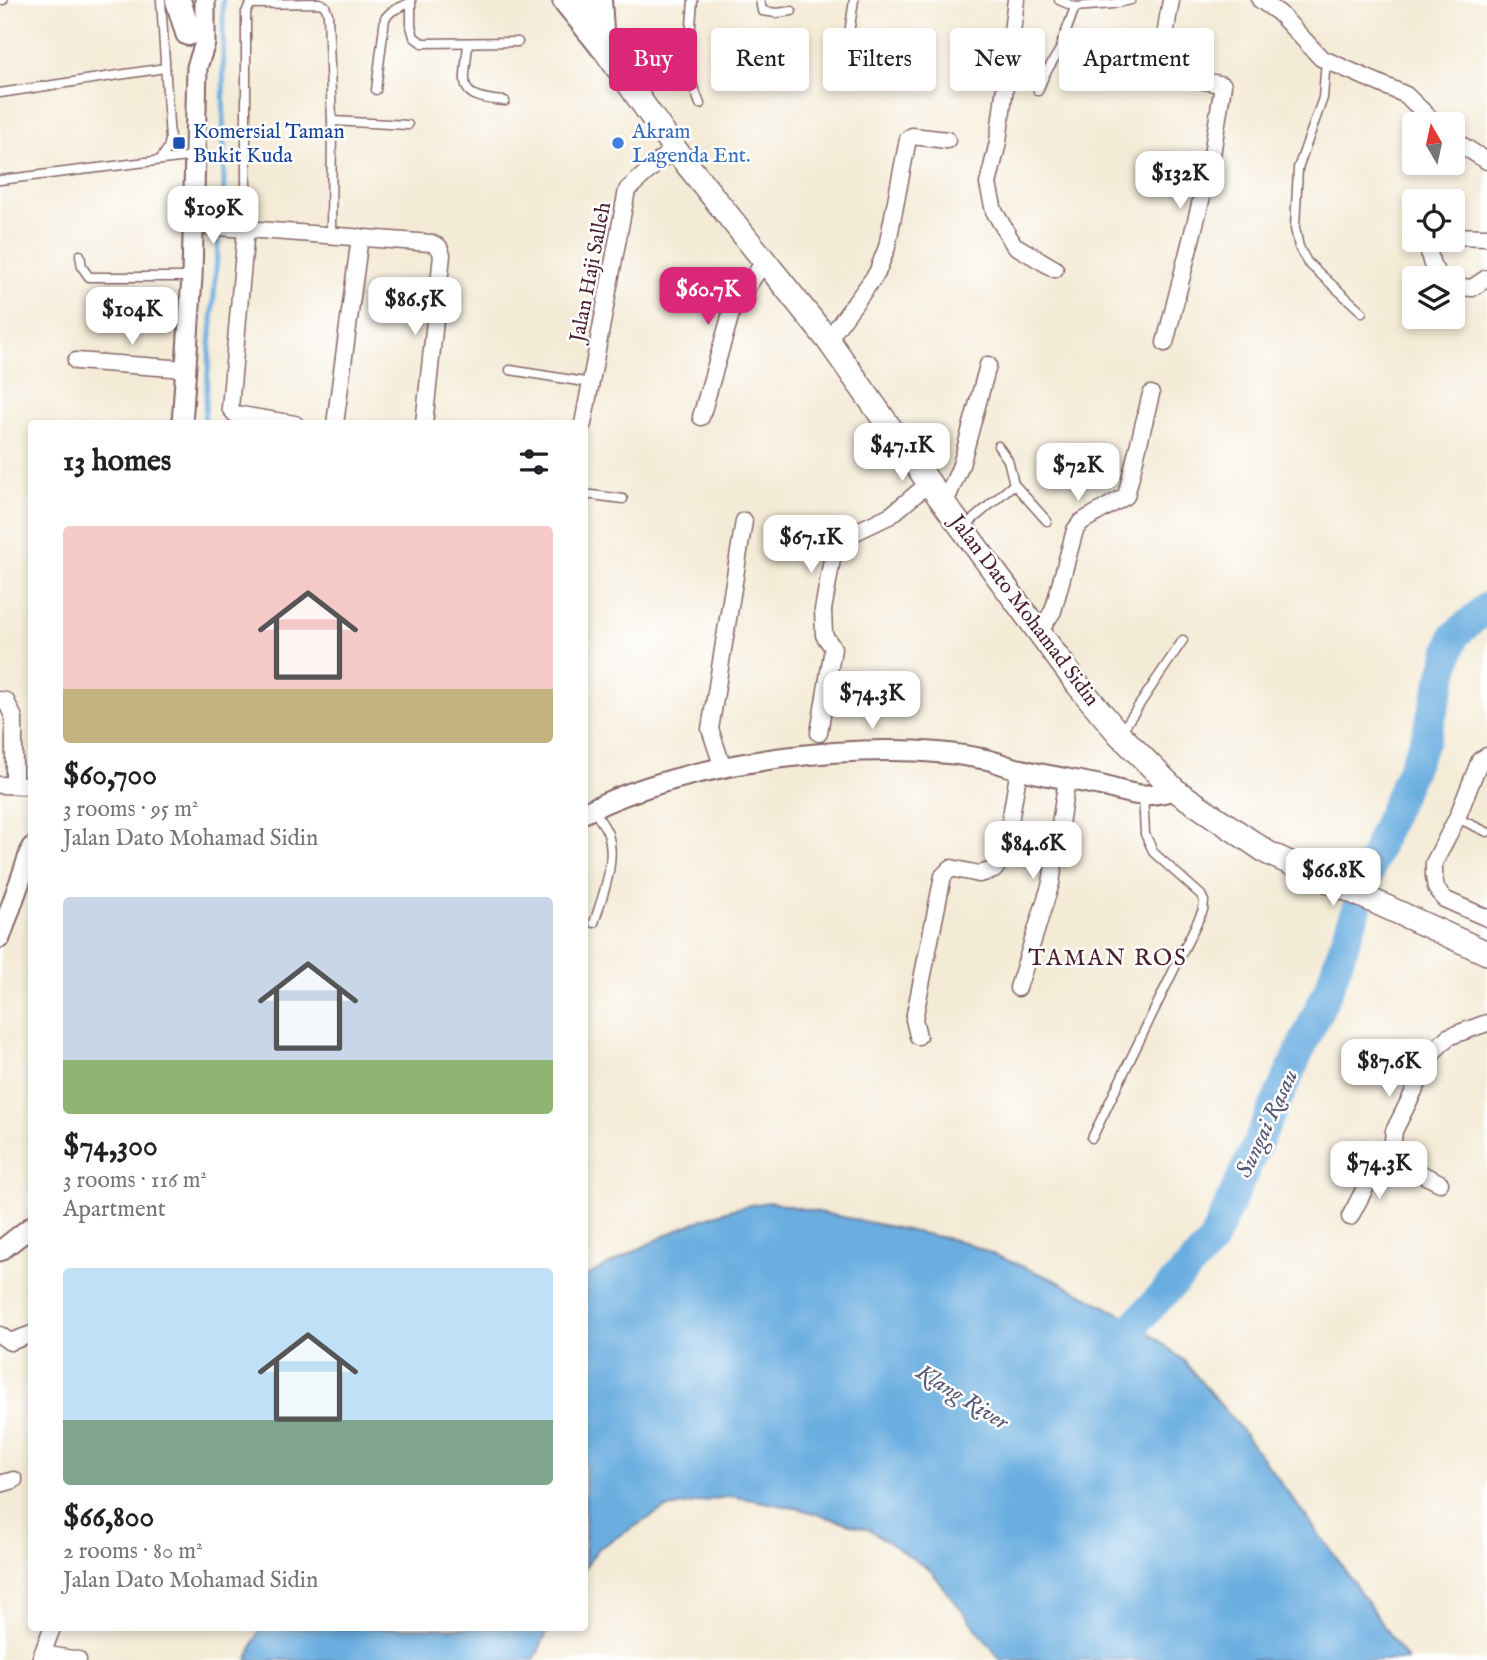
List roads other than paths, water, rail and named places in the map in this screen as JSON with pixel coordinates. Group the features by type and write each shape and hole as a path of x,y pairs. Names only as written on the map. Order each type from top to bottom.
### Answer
{"main road":[{"path":"178,0 188,33"},
{"path":"565,0 602,46"},
{"name":"Jalan Dato Mohamad Sidin","path":"583,0 602,46 674,148 828,340 929,483 1078,685 1119,734 1175,790 1268,853 1487,953"},
{"path":"599,0 602,46"}],"street":[{"path":"182,420 197,156 197,67 189,41 187,0"},
{"path":"197,67 205,43 205,0"},
{"path":"1016,0 998,142 988,184 994,211 1014,244 1055,269"},
{"path":"1165,343 1211,161 1223,85 1183,75 1168,62 1164,41 1171,0"},
{"path":"1259,0 1279,13 1321,58 1406,95 1424,112"},
{"path":"828,340 877,273 887,247 908,139 912,136 947,140"},
{"path":"1465,147 1487,161"},
{"name":"Jalan Haji Salleh","path":"584,420 627,190 674,148"},
{"path":"193,225 331,234 431,243 439,247 442,255 424,420"},
{"path":"246,229 230,408 235,414 271,420"},
{"path":"1465,236 1487,237"},
{"path":"336,420 360,237"},
{"path":"701,416 732,310 765,260"},
{"path":"1465,287 1472,288 1487,278"},
{"path":"76,361 186,369"},
{"path":"946,503 961,465 988,365"},
{"path":"1039,632 1053,611 1075,530 1081,522 1126,496 1151,394"},
{"path":"820,733 833,648 824,635 823,610 834,548 844,538 891,515 929,483"},
{"path":"723,768 710,729 744,521"},
{"path":"0,700 6,701 14,718 7,785 28,786"},
{"path":"588,811 660,783 723,768 801,756 931,750 986,759 1019,769 1143,795 1175,790"},
{"path":"1487,756 1480,760 1457,818 1434,863 1436,888 1444,899 1487,918"},
{"path":"918,1036 914,1019 943,876 951,868 979,874 994,870 1004,857 1019,769"},
{"path":"1017,988 1051,883 1067,779"},
{"path":"0,938 28,858"},
{"path":"1391,1159 1394,1131 1434,1051 1448,1037 1487,1023"},
{"path":"1350,1217 1377,1165 1383,1160 1391,1159 1440,1183"},
{"path":"0,1251 28,1229"},
{"path":"0,1335 10,1342 28,1335"},
{"path":"51,1631 41,1657 78,1660"}],"lane":[{"path":"160,160 170,140 161,0"},
{"path":"692,0 688,64 690,78 700,104"},
{"path":"760,0 762,11 792,11"},
{"path":"1059,0 1075,7 1132,0"},
{"path":"376,90 385,19 392,11 411,1 411,26 414,37 422,43 518,42"},
{"path":"246,229 246,12 251,4 320,3 325,6 328,14 332,121 331,234"},
{"path":"850,28 853,3"},
{"path":"1045,74 1059,51 1075,7"},
{"path":"468,43 465,84 468,92 481,99 505,101"},
{"path":"1326,60 1323,98 1298,168 1295,228 1299,247 1307,262 1362,312"},
{"path":"0,93 165,68"},
{"path":"332,121 408,125"},
{"path":"0,180 197,156"},
{"path":"80,255 82,267 89,277 192,276"},
{"path":"510,370 591,383"},
{"path":"998,446 1008,460 1014,484 1046,521"},
{"path":"964,527 1014,484"},
{"path":"588,495 623,499"},
{"path":"1119,734 1183,640"},
{"path":"1091,1138 1203,910 1204,901 1201,895 1154,853 1145,834 1143,795"},
{"path":"588,811 608,834 610,855 607,878 594,923"},
{"path":"1457,818 1487,832"}],"water":[{"name":"Klang River","path":"770,1202 964,1242 1055,1280 1136,1322 1183,1360 1240,1428 1333,1553 1407,1660 1001,1660 931,1571 870,1530 800,1509 731,1496 664,1509 599,1548 588,1564 588,1275 674,1231 745,1206"},
{"path":"259,1631 548,1631 534,1660 247,1660"}],"waterway":[{"path":"223,0 224,196"},
{"path":"204,420 219,231"},
{"name":"Sungai Rasau","path":"1110,1350 1211,1244 1330,985 1381,838 1425,739 1454,636 1487,607"}],"place":[{"name":"Komersial Taman Bukit Kuda","path":"179,143"},
{"name":"Akram Lagenda Ent.","path":"618,143"}],"district":[{"name":"TAMAN ROS","path":"1108,957"}]}
